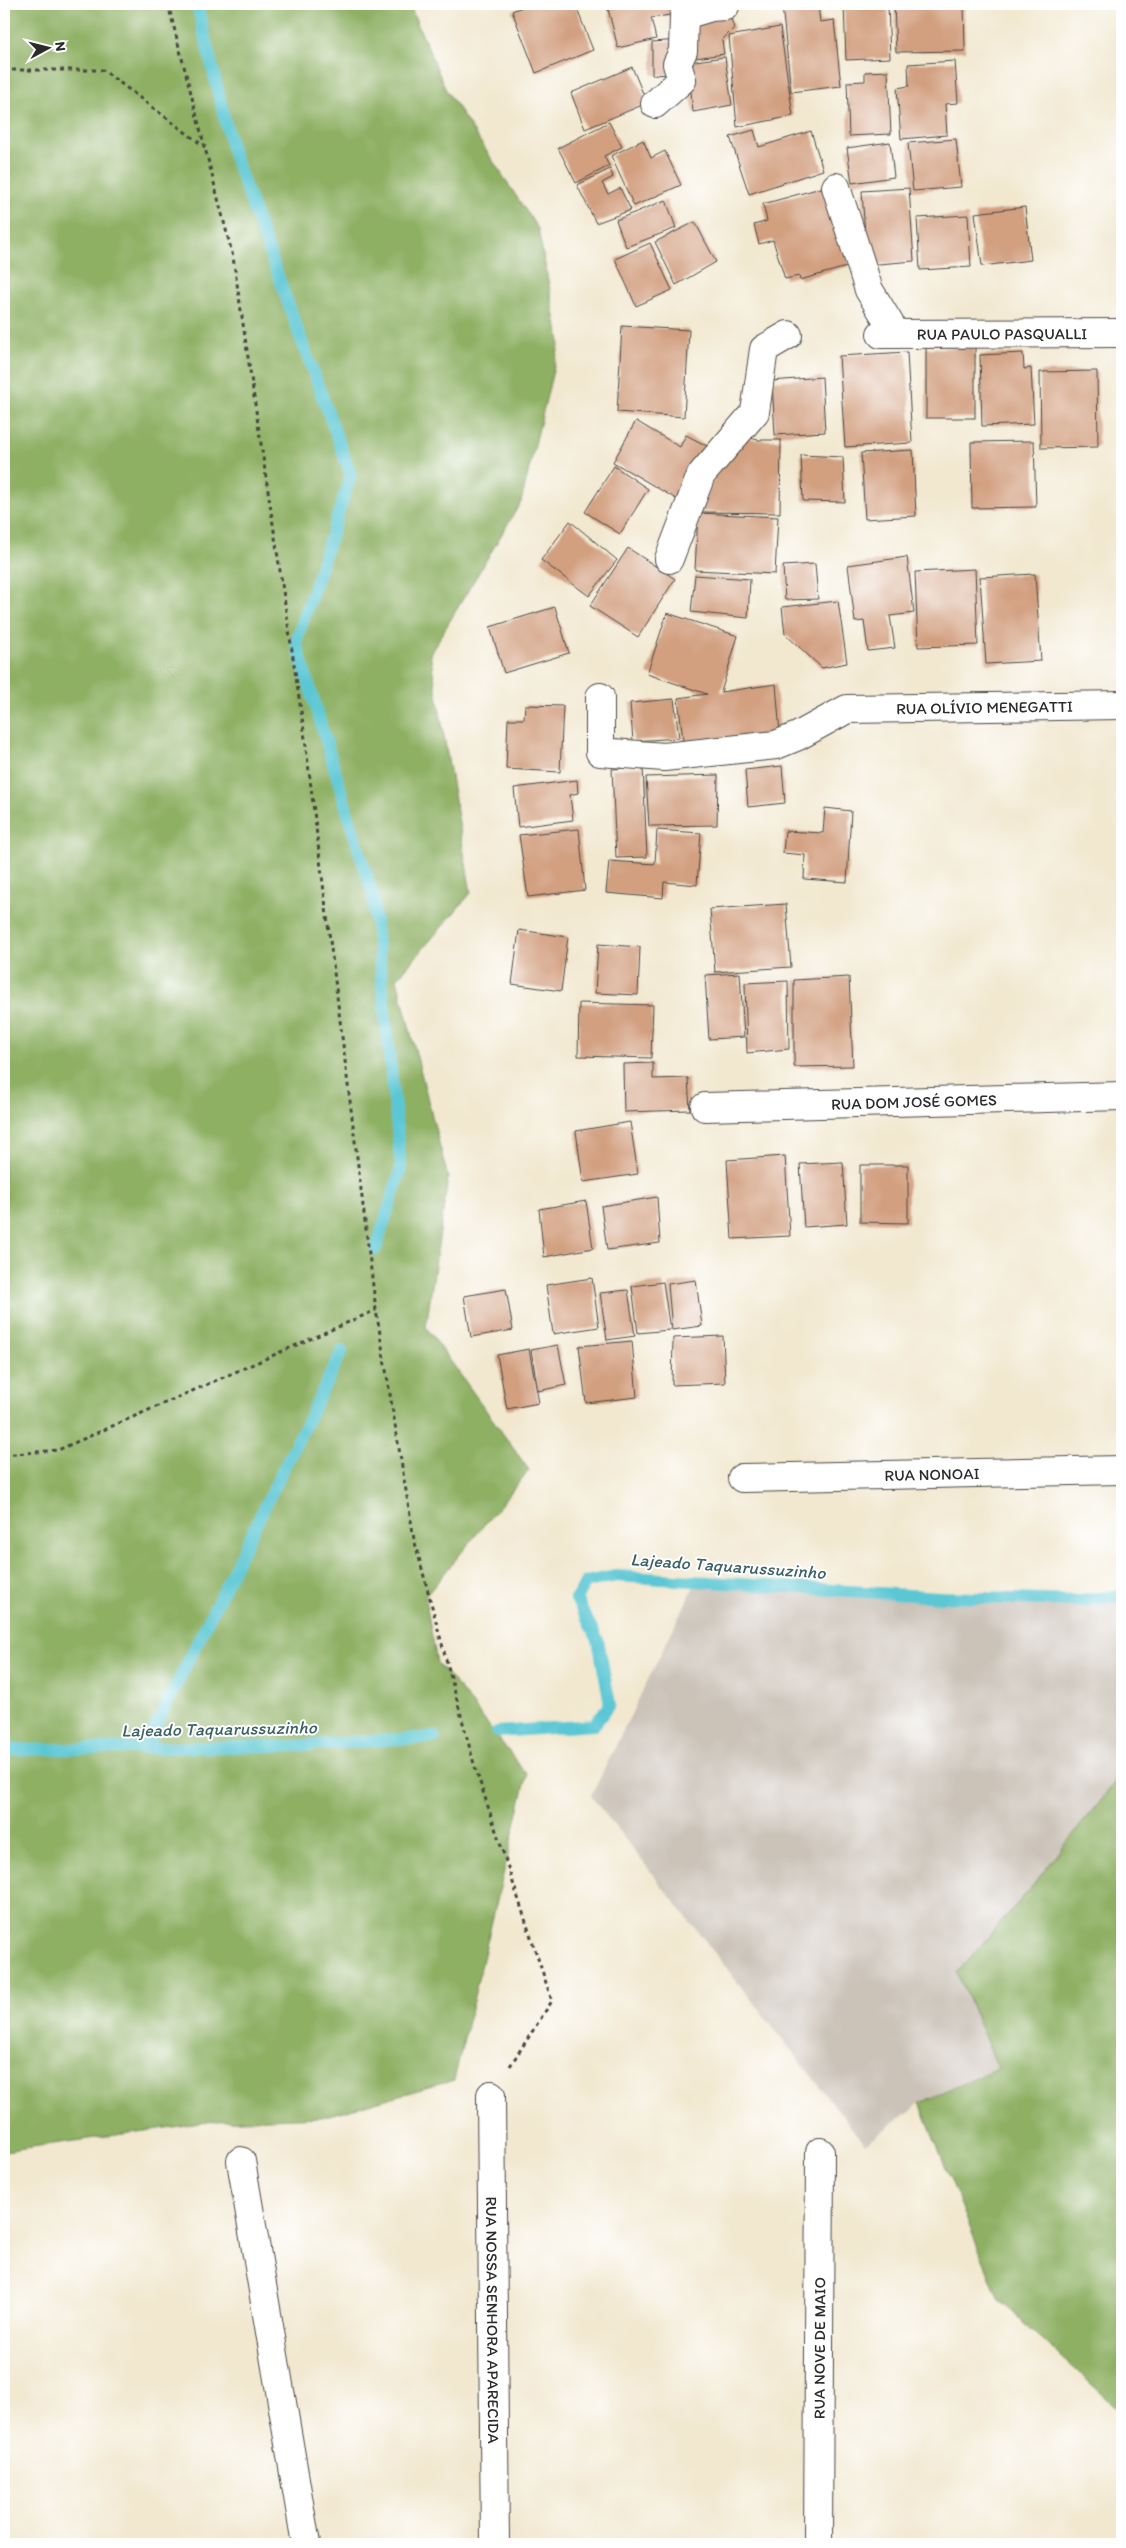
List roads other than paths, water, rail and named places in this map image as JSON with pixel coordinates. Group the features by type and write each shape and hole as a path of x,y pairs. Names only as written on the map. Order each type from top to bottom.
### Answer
{"street":[{"path":"656,104 682,80 677,64 683,51 684,15 711,7 725,6 726,4"},
{"name":"RUA PAULO PASQUALLI","path":"836,187 869,290 889,334 1122,333"},
{"path":"669,559 701,475 755,412 764,349 788,335"},
{"name":"RUA OLÍVIO MENEGATTI","path":"600,697 600,752 664,757 776,745 798,736 847,709 1122,704"},
{"name":"RUA DOM JOSÉ GOMES","path":"705,1106 1122,1096"},
{"name":"RUA NONOAI","path":"742,1478 1122,1470"},
{"name":"RUA NOSSA SENHORA APARECIDA","path":"491,2095 495,2544"},
{"name":"RUA NOVE DE MAIO","path":"818,2544 820,2152"},
{"path":"241,2161 306,2544"}],"waterway":[{"path":"197,4 233,153 351,475 296,642 373,896 401,1168 376,1249"},
{"path":"145,1748 342,1351"},
{"name":"Lajeado Taquarussuzinho","path":"497,1732 594,1725 610,1704 598,1640 576,1599 586,1582 616,1576 941,1597 1080,1601 1122,1595"},
{"name":"Lajeado Taquarussuzinho","path":"4,1750 295,1746 435,1737"}]}
